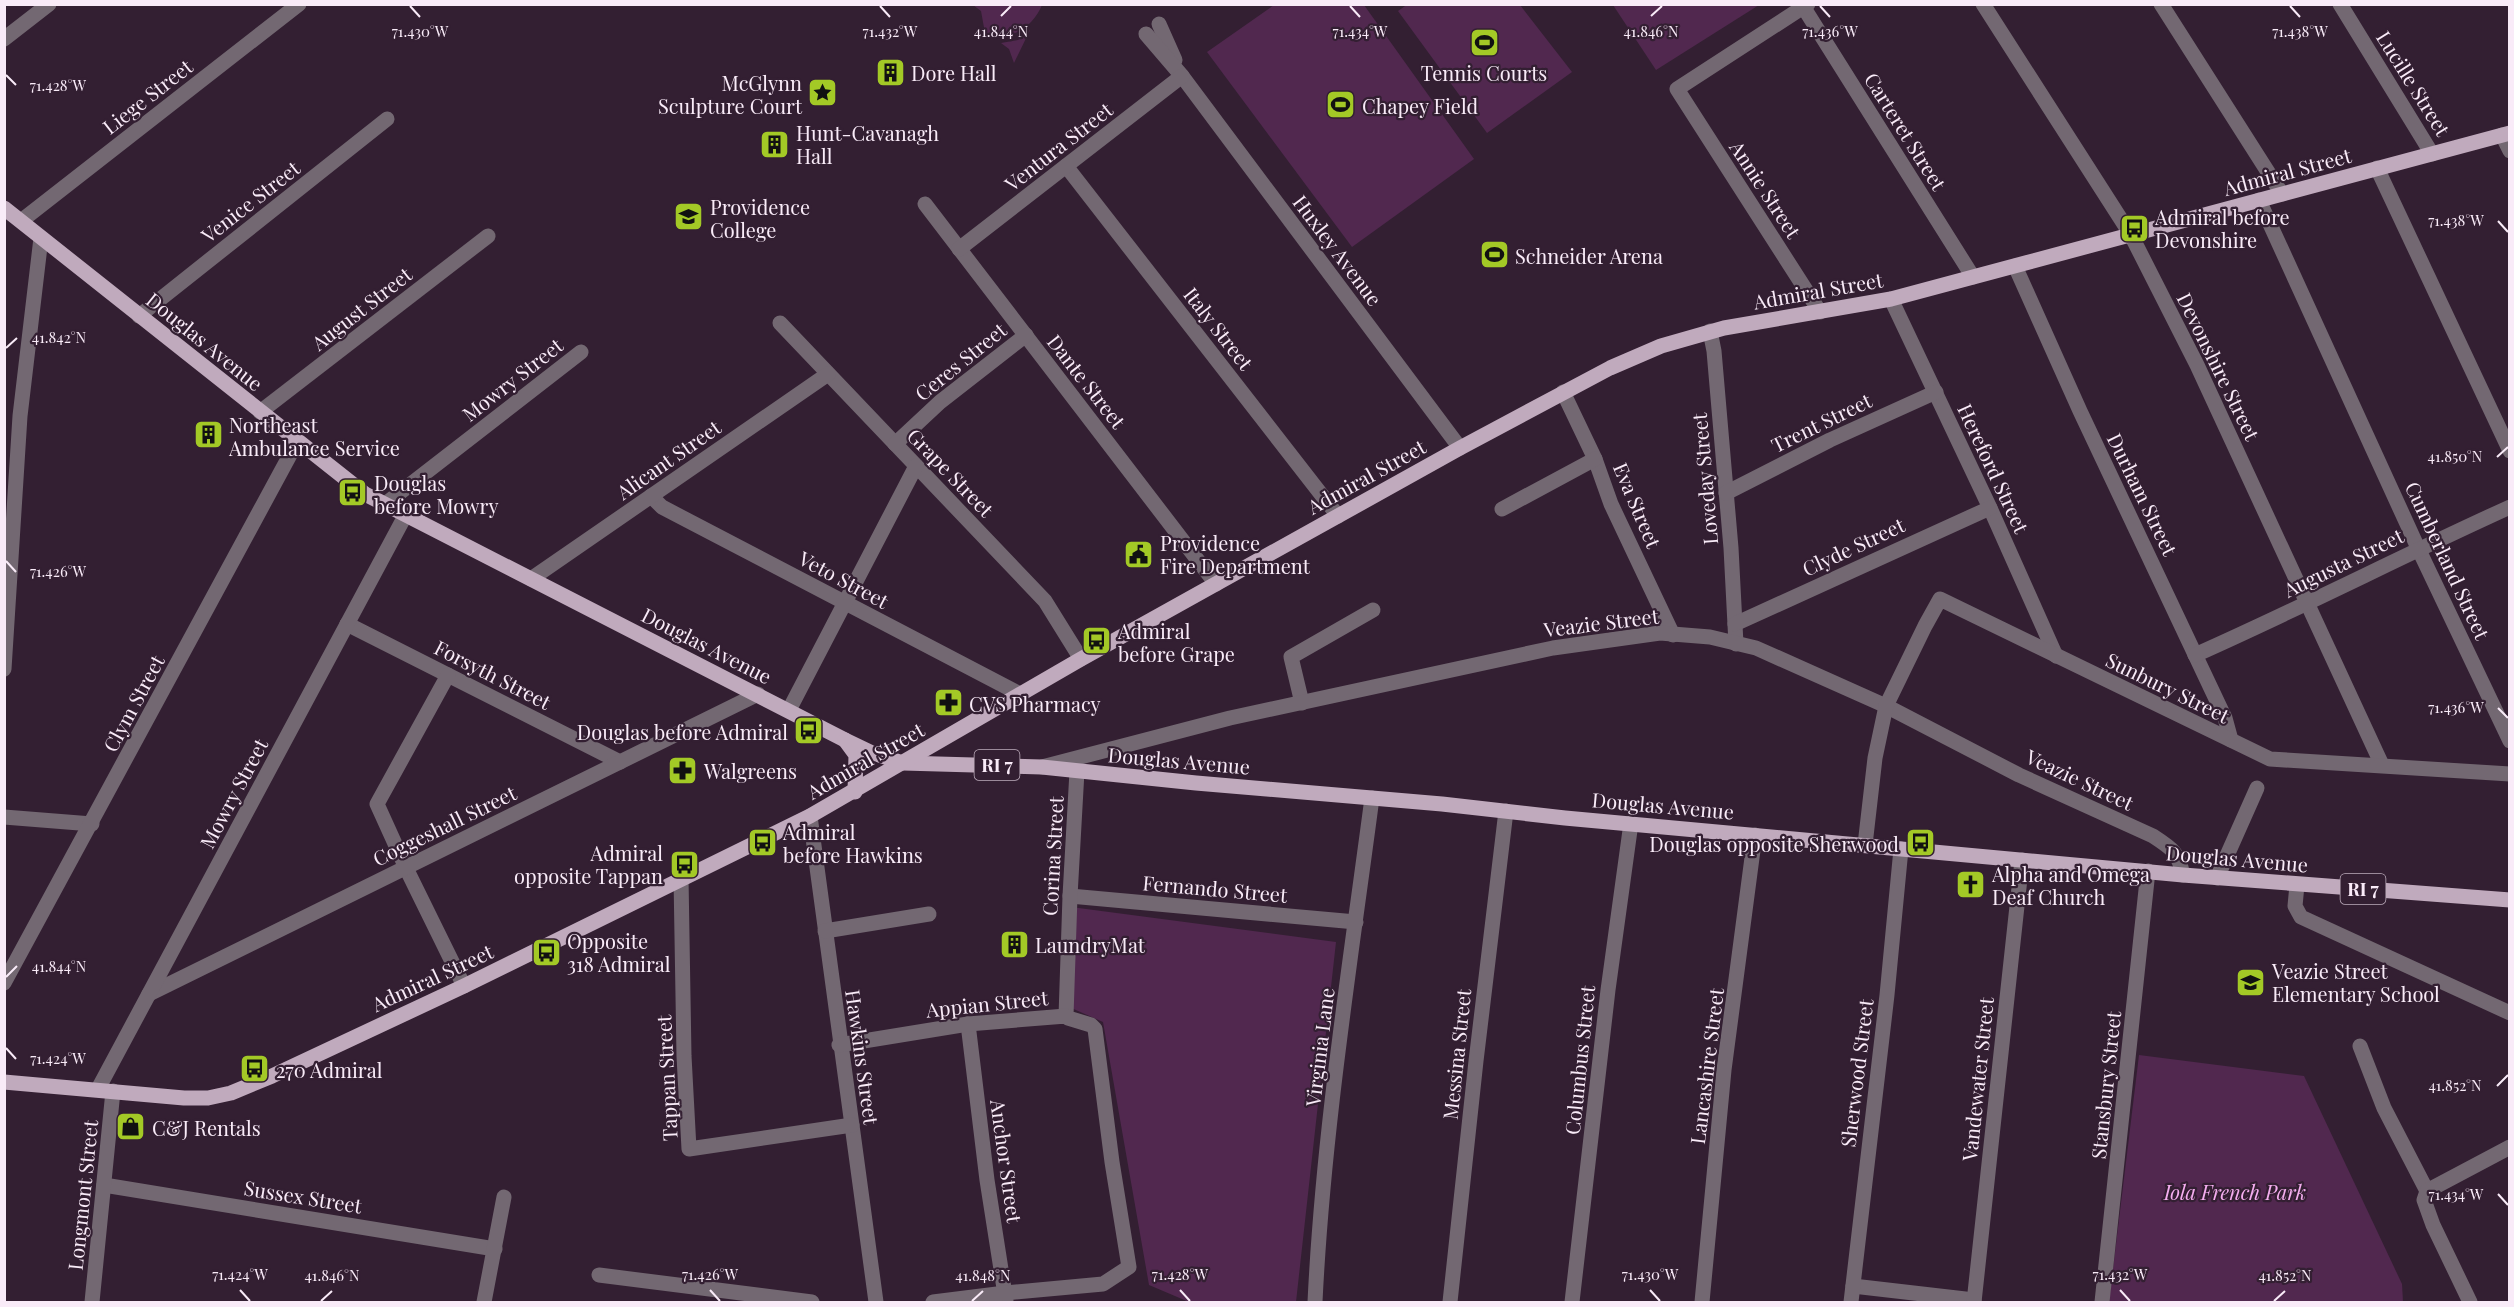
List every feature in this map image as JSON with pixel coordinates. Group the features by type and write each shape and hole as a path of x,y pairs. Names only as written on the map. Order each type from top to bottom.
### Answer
{"main road":[{"name":"Admiral Street","path":"4,1082 184,1098 207,1098 231,1093 272,1076 464,986 681,877 810,816 1081,659 1460,448 1563,392 1661,346 1710,331 1891,299 2506,134"},
{"name":"Douglas Avenue","path":"4,208 349,483 384,505 845,740 870,752 903,763 1042,767 2183,876 2510,900"},
{"path":"845,740 856,755 855,792"}],"street":[{"path":"4,39 49,4"},
{"name":"Liege Street","path":"21,221 299,4"},
{"name":"Devonshire Street","path":"1983,4 2131,235 2197,365 2382,765"},
{"path":"2161,4 2282,194"},
{"name":"Lucille Street","path":"2340,4 2432,153"},
{"name":"Annie Street","path":"1806,6 1677,89 1820,312"},
{"name":"Carteret Street","path":"1806,6 1973,277"},
{"name":"Huxley Avenue","path":"1159,24 1182,76"},
{"name":"Huxley Avenue","path":"1146,34 1182,76 1460,448"},
{"name":"Ventura Street","path":"959,249 1182,76"},
{"name":"Venice Street","path":"139,316 387,119"},
{"path":"2506,134 2510,150"},
{"name":"Italy Street","path":"1066,166 1338,516"},
{"path":"2377,168 2510,451"},
{"name":"Cumberland Street","path":"2259,200 2418,548 2510,741"},
{"name":"Dante Street","path":"925,204 1216,584"},
{"name":"August Street","path":"260,412 488,236"},
{"path":"4,669 20,416 41,238"},
{"name":"Durham Street","path":"2015,266 2080,411 2151,557 2225,718 2231,740"},
{"name":"Hereford Street","path":"1891,299 1990,507 2056,656"},
{"name":"Grape Street","path":"780,323 1045,601 1081,659"},
{"name":"Loveday Street","path":"1710,331 1714,351 1726,493 1736,644"},
{"name":"Ceres Street","path":"895,444 940,402 1026,335"},
{"name":"Mowry Street","path":"384,505 581,352"},
{"name":"Alicant Street","path":"531,579 828,374"},
{"name":"Eva Street","path":"1563,392 1595,459 1611,504 1673,635"},
{"name":"Trent Street","path":"1726,493 1830,440 1936,392"},
{"path":"4,414 20,416"},
{"name":"Clym Street","path":"4,983 297,442"},
{"path":"1502,509 1595,459"},
{"path":"789,710 915,466"},
{"name":"Veto Street","path":"651,496 663,507 1020,694"},
{"name":"Clyde Street","path":"1735,624 1990,507"},
{"name":"Augusta Street","path":"2195,655 2306,604 2418,548 2510,507"},
{"name":"Mowry Street","path":"105,1090 149,994 405,516"},
{"name":"Sunbury Street","path":"1886,706 1925,626 1941,600 2270,759 2382,765 2474,774 2510,774"},
{"path":"1302,703 1291,657 1373,610"},
{"name":"Forsyth Street","path":"347,624 620,762"},
{"name":"Veazie Street","path":"1042,767 1230,718 1553,648 1660,633 1710,638 1756,648 1886,706 2019,775 2153,836 2171,848 2179,857 2183,876"},
{"path":"448,675 377,804 405,868 464,986"},
{"name":"Coggeshall Street","path":"149,994 758,694"},
{"path":"1866,845 1875,758 1886,706"},
{"name":"Corina Street","path":"1066,1016 1077,771"},
{"path":"2217,878 2257,788"},
{"name":"Virginia Lane","path":"1315,1302 1318,1238 1327,1147 1372,798"},
{"name":"Messina Street","path":"1450,1302 1506,811"},
{"name":"Hawkins Street","path":"810,816 839,1045 876,1302"},
{"path":"4,817 92,824"},
{"name":"Columbus Street","path":"1572,1302 1608,990 1631,823"},
{"name":"Lancashire Street","path":"1702,1302 1724,1070 1755,835"},
{"name":"Sherwood Street","path":"1851,1302 1901,849"},
{"name":"Vandewater Street","path":"1974,1301 2022,860"},
{"name":"Stansbury Street","path":"2102,1302 2148,871"},
{"name":"Tappan Street","path":"681,877 684,1056 689,1149 852,1125"},
{"path":"2297,885 2295,906 2301,916 2510,1013"},
{"name":"Fernando Street","path":"1070,896 1356,922"},
{"path":"825,931 929,914"},
{"name":"Appian Street","path":"839,1045 968,1024 1066,1016 1091,1025 1095,1029 1129,1267 1103,1284 1006,1298"},
{"name":"Anchor Street","path":"968,1024 987,1180 1006,1298"},
{"path":"2361,1046 2384,1108 2427,1191"},
{"name":"Longmont Street","path":"92,1302 104,1185 105,1090"},
{"path":"2470,1302 2433,1225 2424,1200 2427,1191 2510,1147"},
{"name":"Sussex Street","path":"104,1185 495,1249"},
{"path":"484,1302 504,1197"},
{"path":"599,1275 715,1296 812,1302"},
{"path":"1854,1286 1974,1301"},
{"path":"933,1302 1006,1298"}],"green space":[{"name":"Tennis Courts","path":"1408,4 1520,5 1572,72 1487,133 1398,11"},
{"path":"973,5 1042,5 1033,20 1020,31 994,36 985,33 981,11"},
{"name":"Chapey Field","path":"1274,5 1364,5 1474,159 1352,247 1207,52"},
{"path":"1613,5 1759,5 1656,70"},
{"path":"1030,30 1014,63 1009,49 1001,43 1018,40"},
{"path":"1071,907 1336,942 1296,1302 1189,1302 1149,1285 1103,1022 1060,1003"},
{"name":"Iola French Park","path":"2139,1055 2304,1076 2402,1284 2403,1302 2109,1302"}],"place":[{"name":"Tennis Courts","path":"1484,42"},
{"name":"Dore Hall","path":"890,72"},
{"name":"McGlynn Sculpture Court","path":"823,93"},
{"name":"Chapey Field","path":"1341,105"},
{"name":"Hunt-Cavanagh Hall","path":"775,144"},
{"name":"Providence College","path":"689,217"},
{"name":"Admiral before Devonshire","path":"2134,228"},
{"name":"Schneider Arena","path":"1494,255"},
{"name":"Northeast Ambulance Service","path":"208,435"},
{"name":"Douglas before Mowry","path":"353,493"},
{"name":"Providence Fire Department","path":"1139,554"},
{"name":"Admiral before Grape","path":"1097,641"},
{"name":"CVS Pharmacy","path":"948,703"},
{"name":"Douglas before Admiral","path":"809,731"},
{"name":"Walgreens","path":"683,770"},
{"name":"Admiral before Hawkins","path":"762,842"},
{"name":"Douglas opposite Sherwood","path":"1920,843"},
{"name":"Admiral opposite Tappan","path":"684,864"},
{"name":"Alpha and Omega Deaf Church","path":"1971,884"},
{"name":"LaundryMat","path":"1014,944"},
{"name":"Opposite 318 Admiral","path":"546,952"},
{"name":"Veazie Street Elementary School","path":"2251,982"},
{"name":"270 Admiral","path":"255,1069"},
{"name":"C&J Rentals","path":"131,1127"}]}
